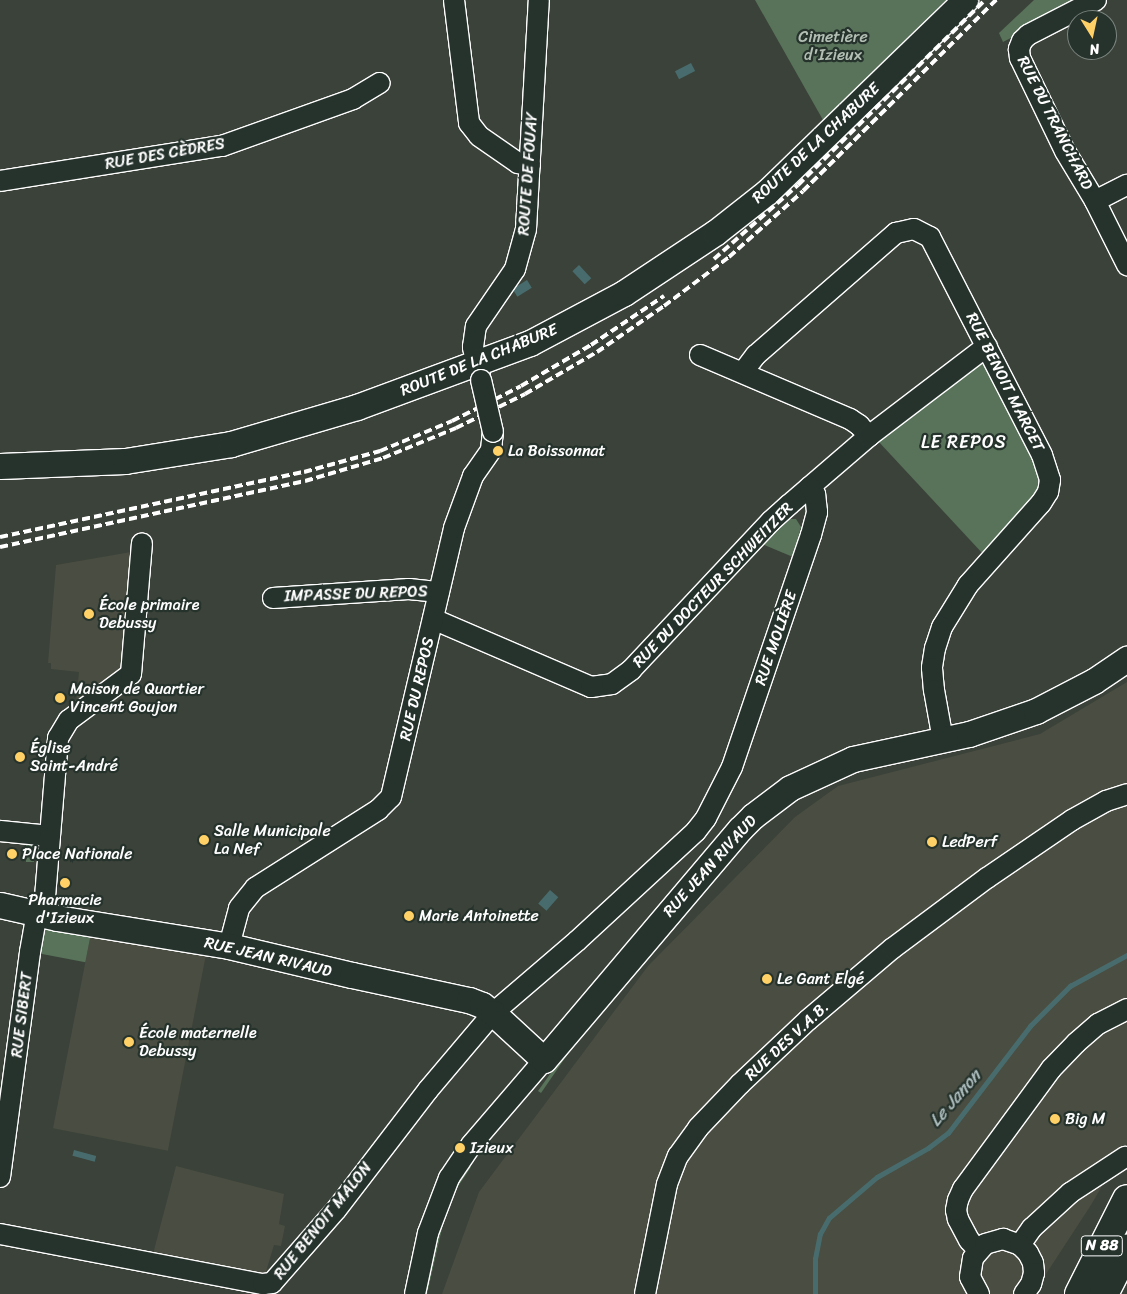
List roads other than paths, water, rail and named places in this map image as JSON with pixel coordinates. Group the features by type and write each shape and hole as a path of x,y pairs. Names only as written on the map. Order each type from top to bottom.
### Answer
{"highway":[{"name":"N 88","path":"1079,1294 1127,1199"},
{"path":"1104,1294 1127,1249"}],"main road":[{"name":"ROUTE DE LA CHABURE","path":"1,466 124,460 231,444 479,373 646,280 716,232 766,192 966,0"},
{"name":"RUE JEAN RIVAUD","path":"40,914 230,946 352,976 469,1000 482,1005 493,1013 544,1060 753,816 790,788 833,766 874,753 969,734 1036,711 1080,689 1127,659"},
{"path":"0,905 40,914"}],"street":[{"path":"454,0 469,123 479,136 518,163 530,165"},
{"name":"ROUTE DE FOUAY","path":"479,373 473,347 476,326 515,268 522,250 527,220 539,0"},
{"name":"RUE DU TRANCHARD","path":"1096,0 1028,35 1018,49 1020,58 1057,134 1127,265"},
{"name":"RUE DES CÈDRES","path":"0,181 222,146 354,99 380,83"},
{"name":"RUE DU TRANCHARD","path":"1094,201 1127,185"},
{"name":"RUE BENOIT MARCET","path":"743,372 756,355 896,232 905,230 923,232 930,237 1042,455 1050,480 1048,492 1040,503 968,585 942,627 935,648 932,668 943,740"},
{"name":"RUE DU DOCTEUR SCHWEITZER","path":"433,619 591,687 612,684 631,670 771,521 869,436 987,346"},
{"path":"700,354 850,420 859,425 869,436"},
{"name":"RUE DU REPOS","path":"230,946 239,908 255,888 378,810 391,797 454,528 468,487 490,450 493,432 479,373"},
{"name":"RUE MOLIÈRE","path":"723,788 815,523 817,501 810,487"},
{"path":"40,914 45,897 58,738 62,728 76,714 131,674 142,543"},
{"name":"IMPASSE DU REPOS","path":"273,598 409,589 439,592"},
{"name":"RUE JEAN RIVAUD","path":"493,1013 577,941 696,831 723,788"},
{"name":"RUE DES V.A.B.","path":"645,1294 663,1200 678,1156 698,1128 740,1084 808,1020 893,948 987,878 1072,820 1106,801 1127,794"},
{"path":"0,831 50,836"},
{"name":"RUE SIBERT","path":"0,1178 2,1148 30,952 35,924 40,914"},
{"path":"978,1250 965,1234 958,1219 956,1210 963,1189 1051,1069 1076,1042 1098,1024 1127,1009"},
{"name":"RUE BENOIT MALON","path":"0,1234 263,1284 273,1289 428,1090 493,1013"},
{"path":"415,1294 428,1233 449,1178 471,1145 544,1060"},
{"path":"1020,1245 1032,1228 1070,1193 1125,1157"},
{"path":"978,1294 970,1277 970,1267 978,1250 985,1244 1003,1239 1020,1245 1028,1253 1034,1273 1032,1284 1024,1294"}],"water":[{"path":"691,63 695,71 679,79 675,71"},
{"path":"579,265 591,278 585,284 572,271"},
{"path":"527,280 532,288 517,297 513,289"},
{"path":"550,890 558,897 546,911 538,904"},
{"path":"74,1150 96,1156 95,1162 72,1156"}],"waterway":[{"name":"Le Janon","path":"815,1294 815,1259 820,1234 829,1218 877,1177 928,1148 948,1133 1030,1026 1070,986 1127,955"}],"railway":[{"path":"714,259 798,185 985,0"},
{"path":"0,547 305,481 383,458 456,428 525,394 597,352 664,306 729,257 803,191 996,0"},
{"path":"0,537 304,472 380,451 452,421 521,386 591,345 664,296"}],"place":[{"name":"La Boissonnat","path":"498,451"},
{"name":"École primaire Debussy","path":"89,614"},
{"name":"Maison de Quartier Vincent Goujon","path":"60,698"},
{"name":"Église Saint-André","path":"20,757"},
{"name":"Salle Municipale La Nef","path":"204,840"},
{"name":"LedPerf","path":"932,842"},
{"name":"Place Nationale","path":"12,854"},
{"name":"Pharmacie d'Izieux","path":"65,883"},
{"name":"Marie Antoinette","path":"409,916"},
{"name":"Le Gant Elgé","path":"767,979"},
{"name":"École maternelle Debussy","path":"129,1042"},
{"name":"Big M","path":"1055,1119"},
{"name":"Izieux","path":"460,1148"}],"district":[{"name":"LE REPOS","path":"964,442"}],"park label":[{"name":"Cimetière d'Izieux","path":"833,46"}]}
